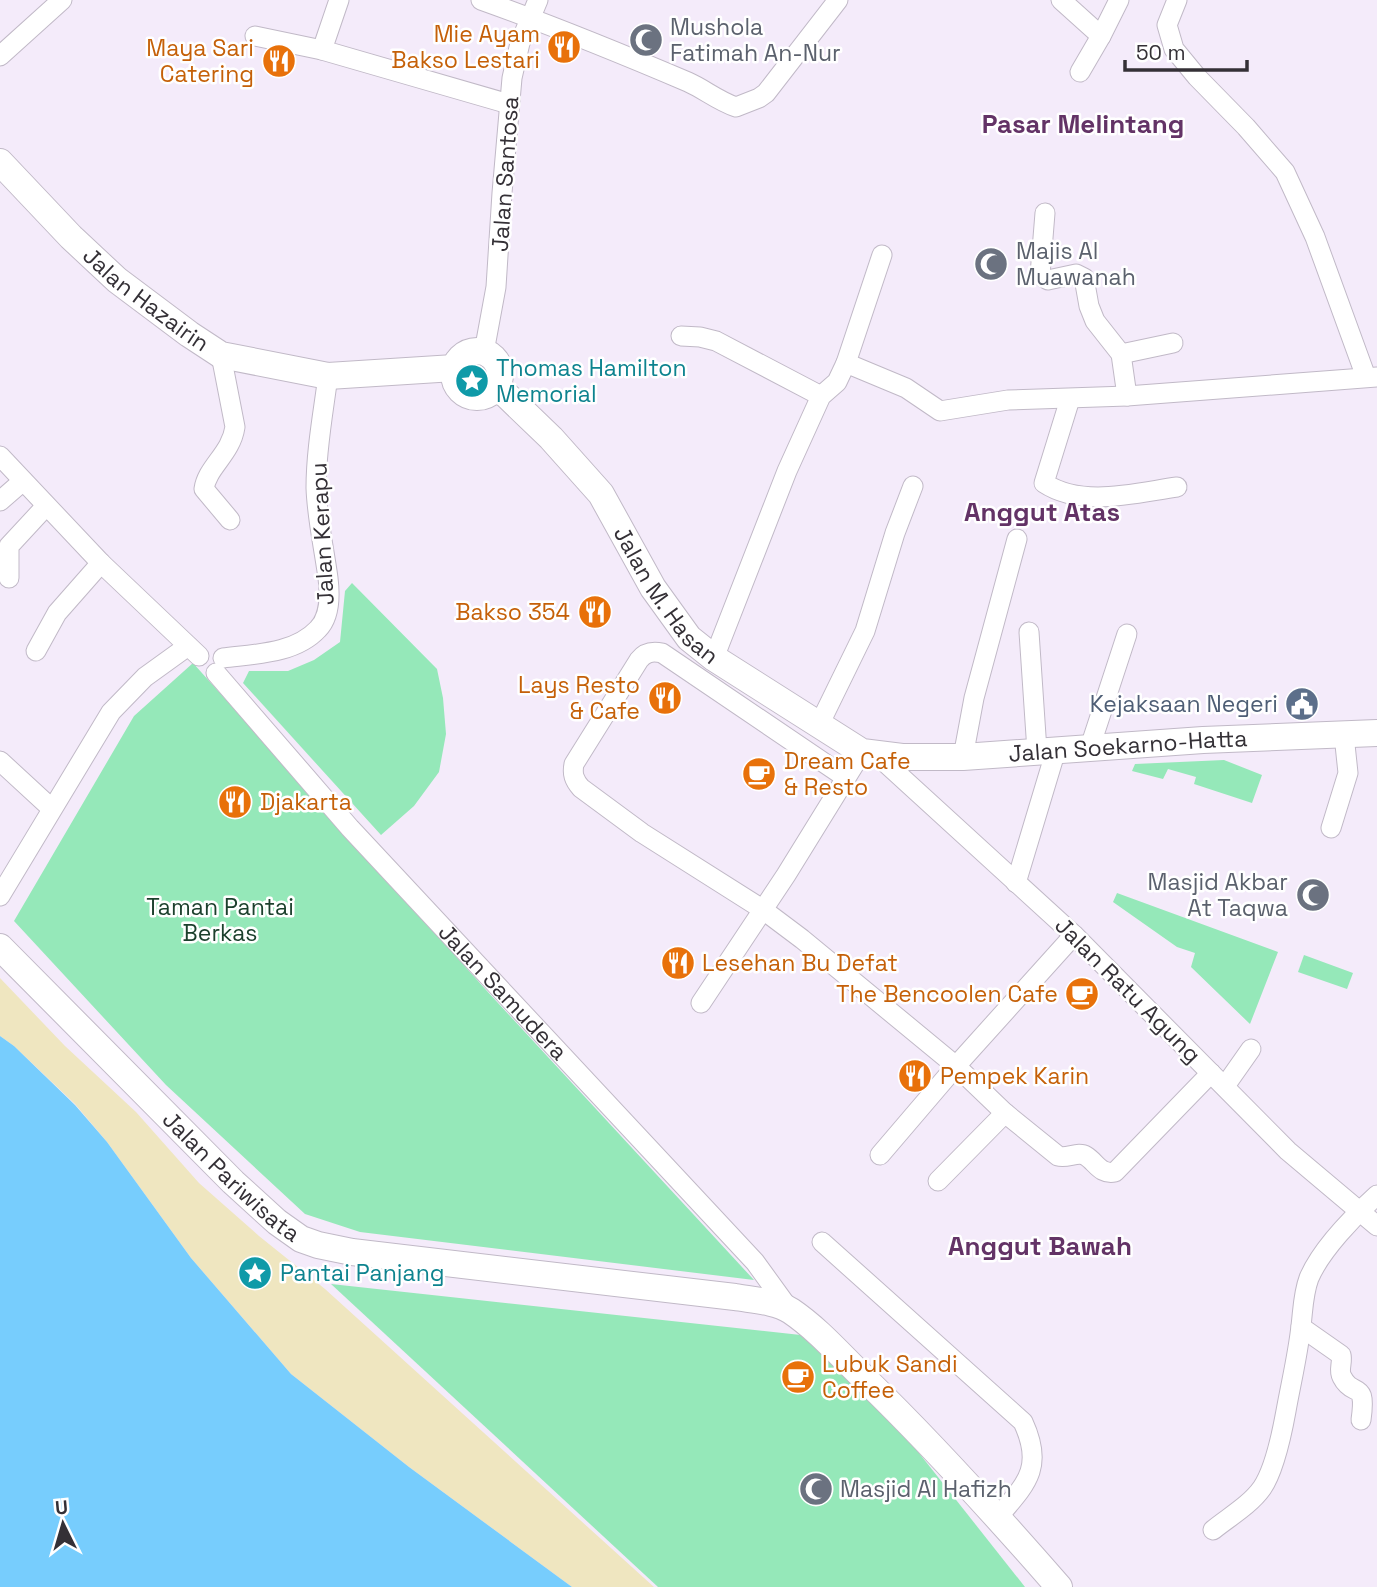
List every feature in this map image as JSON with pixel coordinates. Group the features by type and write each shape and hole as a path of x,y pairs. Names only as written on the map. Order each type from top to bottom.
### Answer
{"main road":[{"name":"Jalan Hazairin","path":"0,162 34,201 117,281 221,355 328,376 454,368"},
{"path":"484,352 499,366 498,386 490,394 479,398 468,396 458,390 454,368 458,360 466,354 484,352"},
{"name":"Jalan M. Hasan","path":"498,386 559,446 601,494 653,588 689,638 713,658 870,754"},
{"name":"Jalan Soekarno-Hatta","path":"870,754 963,757 1090,747 1377,733"},
{"name":"Jalan Pariwisata","path":"0,947 233,1182 277,1222 301,1239 352,1252 735,1297 763,1301 789,1309 899,1412 998,1517"},
{"path":"998,1517 1059,1587"}],"street":[{"path":"0,56 62,0"},
{"path":"322,50 339,0"},
{"path":"481,0 534,9 736,107 759,99 766,93 838,0"},
{"path":"1061,0 1101,36"},
{"path":"1080,72 1119,0"},
{"path":"846,363 906,388 940,411 1009,400 1128,396 1372,377 1290,180 1174,48 1167,33 1168,20 1177,0"},
{"name":"Jalan Santosa","path":"484,352 496,287 509,104 520,43 534,9"},
{"path":"255,36 322,50 509,104"},
{"path":"1045,213 1040,275 1048,279 1076,274 1084,278 1095,321 1121,354 1128,396"},
{"path":"713,658 777,495 821,396 837,382 846,363 882,255"},
{"path":"681,336 716,341 821,396"},
{"path":"1121,354 1173,344"},
{"path":"221,355 234,416 233,438 206,479 204,489 230,520"},
{"name":"Jalan Kerapu","path":"219,666 298,644 323,623 327,612 329,583 317,509 316,458 328,376"},
{"path":"1070,399 1044,483 1079,495 1101,498 1177,487"},
{"path":"0,456 101,563 193,651 145,677 111,712 0,896"},
{"path":"0,501 23,481"},
{"path":"820,725 871,615 895,533 913,486"},
{"path":"9,578 9,546 46,506"},
{"path":"963,757 974,698 1017,539"},
{"path":"36,651 57,612 101,563"},
{"path":"1016,883 1047,750 1029,632"},
{"path":"1090,747 1127,634"},
{"name":"Jalan Samudera","path":"193,651 200,669 207,674 219,666 350,828 755,1262 789,1309"},
{"path":"845,777 662,653 648,653 639,660 574,764 575,780 581,788 642,833 761,909 839,968 1058,1156 1069,1158 1079,1153 1084,1154 1100,1169 1111,1173 1251,1049"},
{"path":"1331,828 1348,773 1344,735"},
{"path":"701,1003 807,842 845,777 870,754"},
{"name":"Jalan Ratu Agung","path":"870,754 1074,935 1288,1151 1377,1226"},
{"path":"0,761 51,808"},
{"path":"880,1155 1074,935"},
{"path":"938,1181 1005,1113"},
{"path":"1213,1530 1263,1487 1282,1432 1301,1327 1303,1301 1310,1278 1317,1264 1358,1212 1377,1195"},
{"path":"822,1242 1023,1422 1031,1440 1032,1467 1027,1483 998,1517"},
{"path":"1301,1327 1341,1355 1340,1375 1345,1382 1359,1391 1363,1399 1361,1420"}],"green space":[{"path":"352,583 437,669 443,698 446,734 439,772 414,806 381,835 243,683 249,671 288,671 314,660 340,642 345,591"},
{"name":"Taman Pantai Berkas","path":"193,663 487,991 754,1280 360,1232 305,1214 166,1085 14,921 134,716"},
{"path":"1224,760 1262,775 1252,803 1194,784 1196,777 1168,769 1163,779 1132,771 1135,764"},
{"path":"1117,893 1278,952 1250,1024 1191,967 1195,953 1177,947 1113,902"},
{"path":"1304,955 1353,973 1347,989 1298,972"},
{"path":"331,1284 828,1338 1025,1587 658,1587"}],"sand":[{"name":"Pantai Panjang","path":"0,978 65,1046 136,1112 199,1183 325,1289 654,1587 572,1587 409,1467 291,1374 191,1258 107,1142 75,1104 0,1036"}],"water":[{"path":"0,1036 14,1046 75,1105 107,1142 191,1258 291,1374 409,1467 572,1587 0,1587"}],"place":[{"name":"Mushola Fatimah An-Nur","path":"646,40"},
{"name":"Mie Ayam Bakso Lestari","path":"564,47"},
{"name":"Maya Sari Catering","path":"279,61"},
{"name":"Majis Al Muawanah","path":"991,264"},
{"name":"Thomas Hamilton Memorial","path":"472,381"},
{"name":"Bakso 354","path":"595,612"},
{"name":"Lays Resto & Cafe","path":"665,698"},
{"name":"Kejaksaan Negeri","path":"1302,704"},
{"name":"Dream Cafe & Resto","path":"759,774"},
{"name":"Djakarta","path":"235,802"},
{"name":"Masjid Akbar At Taqwa","path":"1313,895"},
{"name":"Lesehan Bu Defat","path":"678,963"},
{"name":"The Bencoolen Cafe","path":"1082,994"},
{"name":"Pempek Karin","path":"915,1076"},
{"name":"Pantai Panjang","path":"255,1273"},
{"name":"Lubuk Sandi Coffee","path":"798,1377"},
{"name":"Masjid Al Hafizh","path":"816,1489"}],"district":[{"name":"Pasar Melintang","path":"1083,124"},
{"name":"Anggut Atas","path":"1042,512"},
{"name":"Anggut Bawah","path":"1040,1246"}]}
